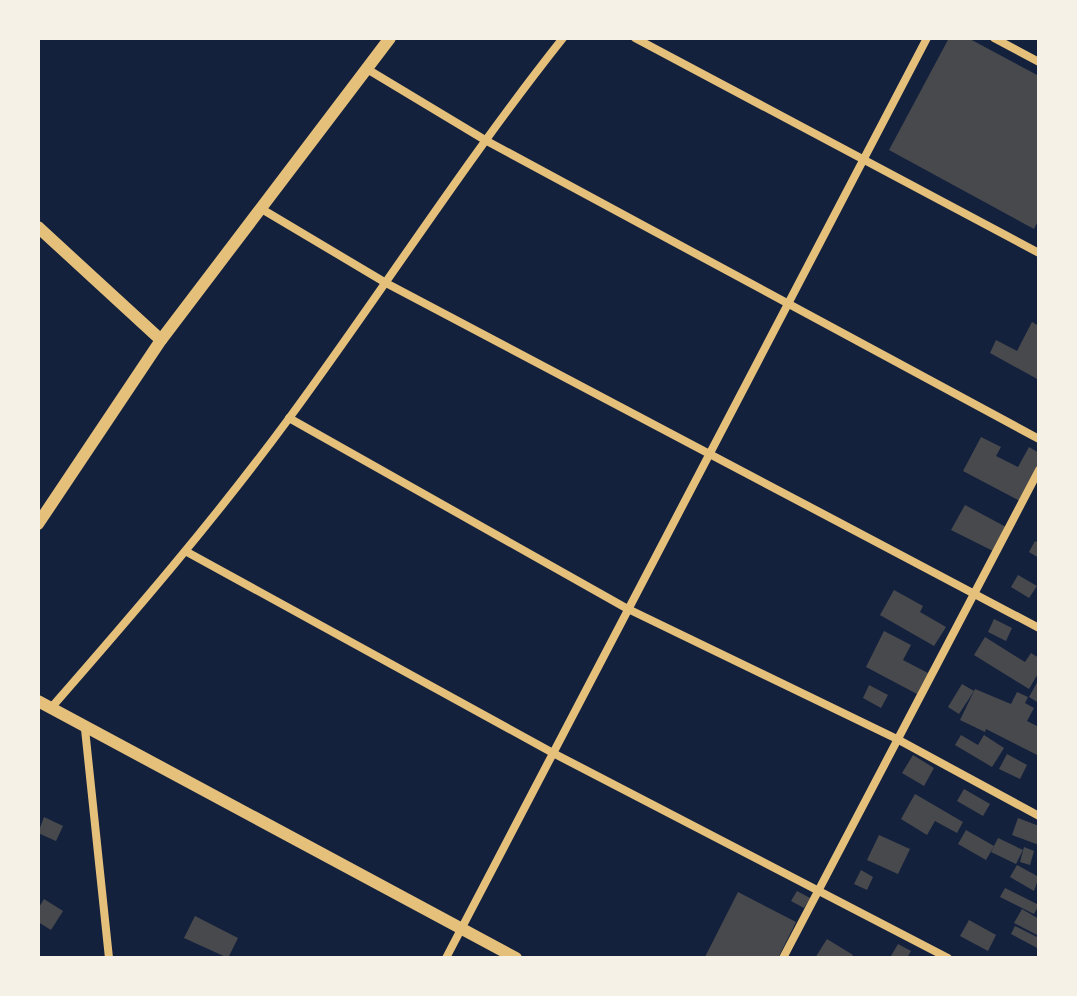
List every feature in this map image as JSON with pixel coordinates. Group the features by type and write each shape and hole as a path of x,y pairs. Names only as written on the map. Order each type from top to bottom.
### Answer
{"street":[{"path":"38,524 161,340 390,38"},
{"path":"51,708 187,552 289,418 485,140 563,38"},
{"path":"635,38 1039,253"},
{"path":"446,958 707,453 927,38"},
{"path":"994,38 1039,62"},
{"path":"367,69 485,140 1039,439"},
{"path":"260,208 386,283 1039,628"},
{"path":"38,227 161,340"},
{"path":"289,418 626,608 897,739 1039,816"},
{"path":"783,958 1039,470"},
{"path":"187,552 553,753 948,958"},
{"path":"38,701 85,729 516,958"},
{"path":"85,729 109,958"}],"building":[{"path":"949,38 968,38 1039,76 1039,219 1034,229 889,150"},
{"path":"1032,322 1039,326 1039,380 990,353 996,340 1017,351"},
{"path":"981,437 1001,447 996,456 1018,467 1029,447 1039,453 1039,464 1020,501 963,471"},
{"path":"965,505 1006,527 993,551 951,530"},
{"path":"1035,541 1039,543 1039,558 1029,552"},
{"path":"1018,575 1037,586 1029,598 1011,587"},
{"path":"894,590 923,606 920,612 946,627 934,646 880,615"},
{"path":"994,619 1012,628 1006,641 988,632"},
{"path":"884,631 911,645 903,660 928,673 917,694 866,667"},
{"path":"985,637 1025,662 1031,653 1039,658 1039,672 1029,689 974,655"},
{"path":"1039,679 1039,703 1029,697"},
{"path":"962,684 974,691 959,714 948,707"},
{"path":"869,685 888,695 881,708 863,698"},
{"path":"975,689 1011,704 1017,692 1028,697 1025,703 1034,708 1027,721 1039,727 1039,756 986,729 985,732 960,720"},
{"path":"961,735 978,745 984,735 1004,748 992,767 955,745"},
{"path":"1007,754 1027,765 1020,779 999,769"},
{"path":"913,755 934,768 924,786 902,773"},
{"path":"964,789 990,804 983,816 957,801"},
{"path":"915,794 963,822 957,833 935,821 927,835 901,819"},
{"path":"44,817 63,826 56,841 38,833"},
{"path":"1018,818 1039,826 1039,845 1012,835"},
{"path":"966,830 994,846 986,860 958,844"},
{"path":"879,835 910,849 898,874 867,860"},
{"path":"998,838 1023,850 1016,864 991,852"},
{"path":"1024,847 1034,851 1030,865 1020,862"},
{"path":"1017,865 1039,877 1034,891 1010,877"},
{"path":"861,870 873,877 867,890 854,884"},
{"path":"1005,888 1039,905 1034,914 1000,897"},
{"path":"797,891 810,898 804,908 791,901"},
{"path":"738,892 796,922 778,958 705,957"},
{"path":"44,899 63,911 51,930 38,922 38,909"},
{"path":"1022,909 1039,919 1039,936 1014,923"},
{"path":"195,916 238,938 228,958 184,938"},
{"path":"969,920 996,935 988,951 960,936"},
{"path":"1015,926 1039,938 1039,949 1011,934"},
{"path":"827,939 853,955 851,958 815,958"},
{"path":"898,944 911,951 907,958 891,956"}]}
